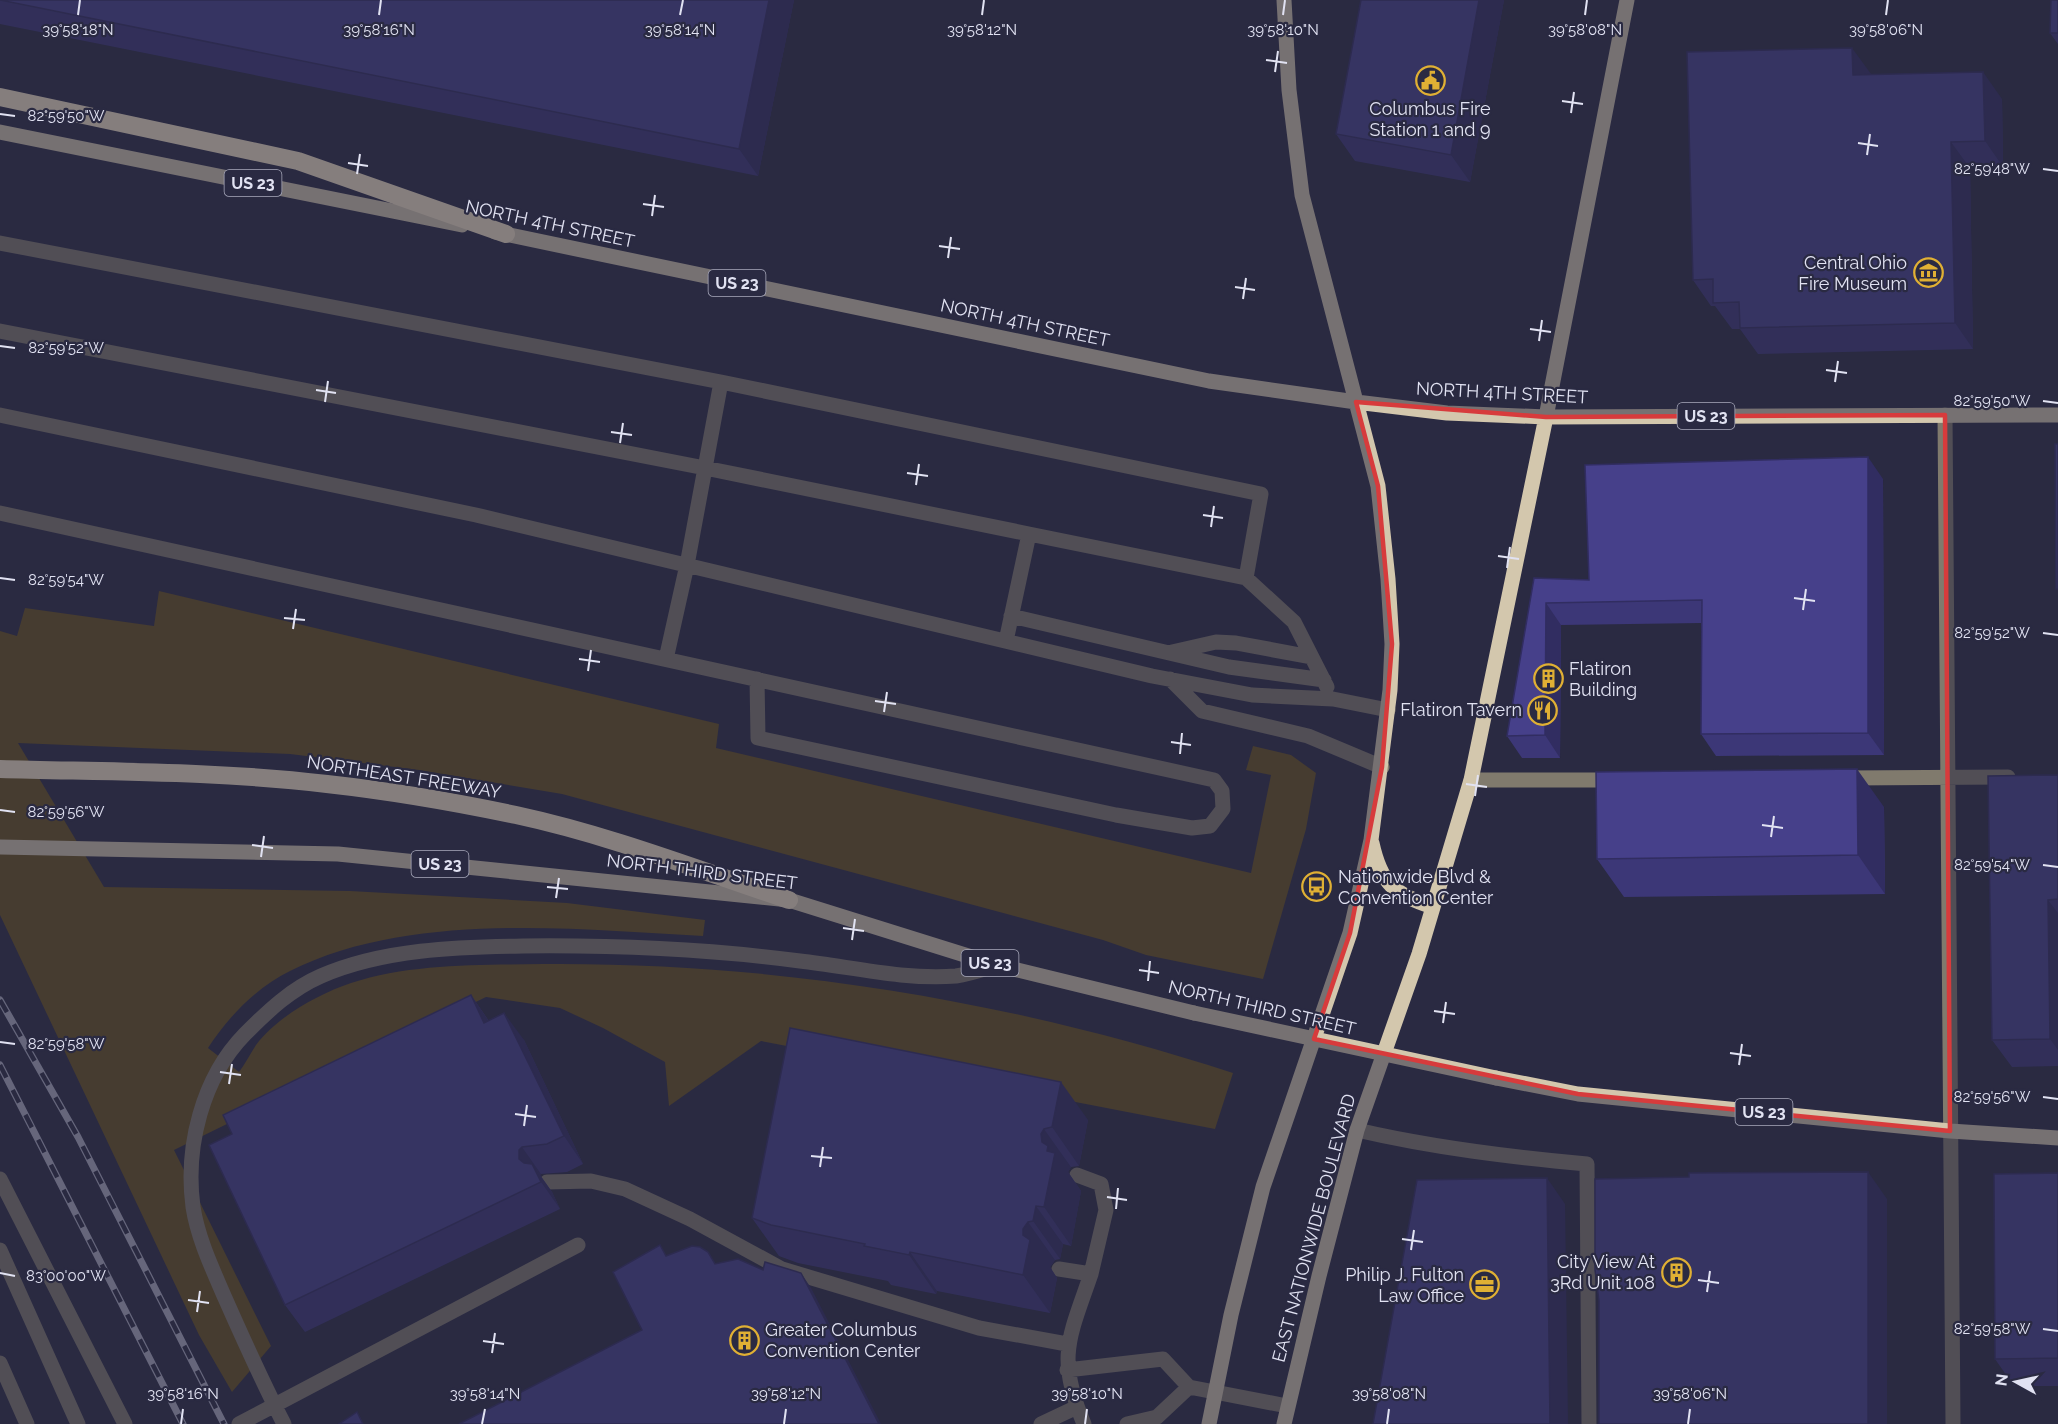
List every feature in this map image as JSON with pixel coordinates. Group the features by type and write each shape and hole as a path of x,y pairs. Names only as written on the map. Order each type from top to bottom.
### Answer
{"highway":[{"path":"0,97 298,161 506,234"},
{"name":"NORTHEAST FREEWAY","path":"0,769 240,777 327,784 438,801 517,816 592,834 789,900"}],"main road":[{"path":"1209,1424 1214,1393 1263,1187 1350,933 1371,840 1382,767 1392,644 1378,486 1302,195 1289,90 1284,0"},
{"name":"EAST NATIONWIDE BOULEVARD","path":"1284,1424 1358,1130 1433,907 1471,780 1546,417 1627,0"},
{"name":"NORTH 4TH STREET","path":"0,132 506,234 1209,381 1356,402 1447,413 1546,417 2058,415"},
{"path":"1371,840 1381,872 1389,885 1402,897 1433,907"},
{"name":"NORTH THIRD STREET","path":"0,847 338,854 789,900 997,965 1194,1013 1578,1094 1950,1131 2058,1138"}],"street":[{"path":"0,243 721,382 1261,494 1246,578"},
{"path":"0,331 705,468 1246,578 1294,622 1333,699"},
{"path":"666,659 687,565 721,382"},
{"path":"0,415 465,513 1170,679 1252,695 1333,699 1388,710"},
{"path":"1945,415 1953,1424"},
{"path":"0,513 757,679 1214,780 1222,791 1223,809 1210,826 1192,828 1105,813 758,738 757,679"},
{"path":"1006,641 1029,534"},
{"path":"1011,616 1229,667 1324,680"},
{"path":"1168,653 1216,642 1236,643 1311,657"},
{"path":"1170,679 1202,711 1308,736 1382,767"},
{"path":"1835,778 2019,777"},
{"path":"1471,780 1635,779"},
{"path":"284,1424 208,1259 193,1209 191,1165 197,1123 211,1085 235,1044 276,1002 321,976 362,963 425,951 584,945 687,950 800,960 916,977 960,975 997,965"},
{"path":"1358,1130 1411,1142 1498,1156 1587,1164 1589,1424"},
{"path":"1077,1175 1101,1184 1106,1210 1091,1274 1067,1344 1067,1370 1084,1424"},
{"path":"0,1179 125,1424"},
{"path":"547,1182 591,1181 625,1189 690,1219 782,1269 979,1328 1067,1344"},
{"path":"239,1424 578,1245"},
{"path":"1,1253 78,1424"},
{"path":"1059,1269 1091,1274"},
{"path":"1067,1370 1163,1359 1188,1387 1287,1406"},
{"path":"0,1363 27,1424"},
{"path":"1126,1424 1157,1417 1188,1387"},
{"path":"1041,1424 1077,1407"}],"highlighted area":[{"path":"1356,402 1546,417 1945,415 1950,1131 1578,1094 1314,1039 1350,933 1382,767 1392,644 1378,486"}],"shaded area":[{"path":"159,591 719,724 716,748 1251,873 1271,775 1246,770 1253,746 1291,755 1316,773 1306,829 1263,979 1146,955 1103,940 562,794 419,770 290,754 18,743 104,887 350,891 567,903 705,920 703,936 601,930 493,928 387,939 337,952 290,971 266,985 225,1025 208,1048 239,1072 256,1045 287,1016 325,993 374,976 446,966 543,964 630,965 718,970 892,991 979,1006 1065,1025 1233,1073 1215,1129 761,1041 669,1106 665,1062 603,1028 560,1008 486,997 174,1150 271,1346 232,1392 199,1335 0,915 0,631 17,636 25,608 154,626"}],"building":[{"path":"0,0 769,0 739,149"},
{"name":"Columbus Fire Station 1 and 9","path":"1361,0 1479,0 1451,155 1336,134"},
{"path":"2051,0 2058,0 2058,33 2050,33"},
{"path":"1852,48 1853,75 1983,72 1985,141 1951,142 1955,323 1740,328 1739,302 1713,303 1713,279 1693,280 1687,52"},
{"path":"2055,444 2058,444 2058,589 2056,589"},
{"path":"1868,457 1868,733 1701,734 1702,600 1546,603 1545,735 1507,736 1534,578 1589,580 1585,465"},
{"path":"1857,769 1858,855 1597,859 1596,772"},
{"path":"2058,775 2058,899 2048,900 2050,1039 1992,1040 1988,776"},
{"path":"471,995 484,1023 504,1013 564,1136 547,1144 522,1147 519,1150 519,1159 524,1163 532,1164 541,1182 285,1305 209,1145 232,1134 223,1115"},
{"path":"790,1028 1061,1082 1052,1127 1044,1129 1041,1134 1042,1142 1048,1146 1047,1151 1055,1153 1044,1207 1036,1206 1033,1221 1028,1222 1023,1229 1023,1235 1030,1240 1023,1275 910,1252 909,1255 864,1246 865,1244 771,1225 752,1218"},
{"path":"1868,1172 1868,1424 1599,1424 1599,1301 1595,1270 1595,1179 1689,1177 1689,1173"},
{"path":"2058,1173 2058,1358 1995,1359 1994,1174"},
{"path":"1547,1178 1550,1424 1373,1424 1417,1180"},
{"name":"Greater Columbus Convention Center","path":"660,1245 666,1256 692,1246 700,1247 708,1252 715,1264 738,1259 763,1270 765,1262 801,1273 879,1424 459,1424 642,1330 613,1272"},
{"path":"357,1412 363,1424 339,1424"}],"railway":[{"path":"0,1000 78,1137 224,1424"},
{"path":"0,1065 183,1424"}],"place":[{"name":"Columbus Fire Station 1 and 9","path":"1430,80"},
{"name":"Central Ohio Fire Museum","path":"1928,273"},
{"name":"Flatiron Building","path":"1548,679"},
{"name":"Flatiron Tavern","path":"1543,710"},
{"name":"Nationwide Blvd & Convention Center","path":"1317,887"},
{"name":"City View At 3Rd Unit 108","path":"1676,1272"},
{"name":"Philip J. Fulton Law Office","path":"1485,1285"},
{"name":"Greater Columbus Convention Center","path":"744,1340"}]}
